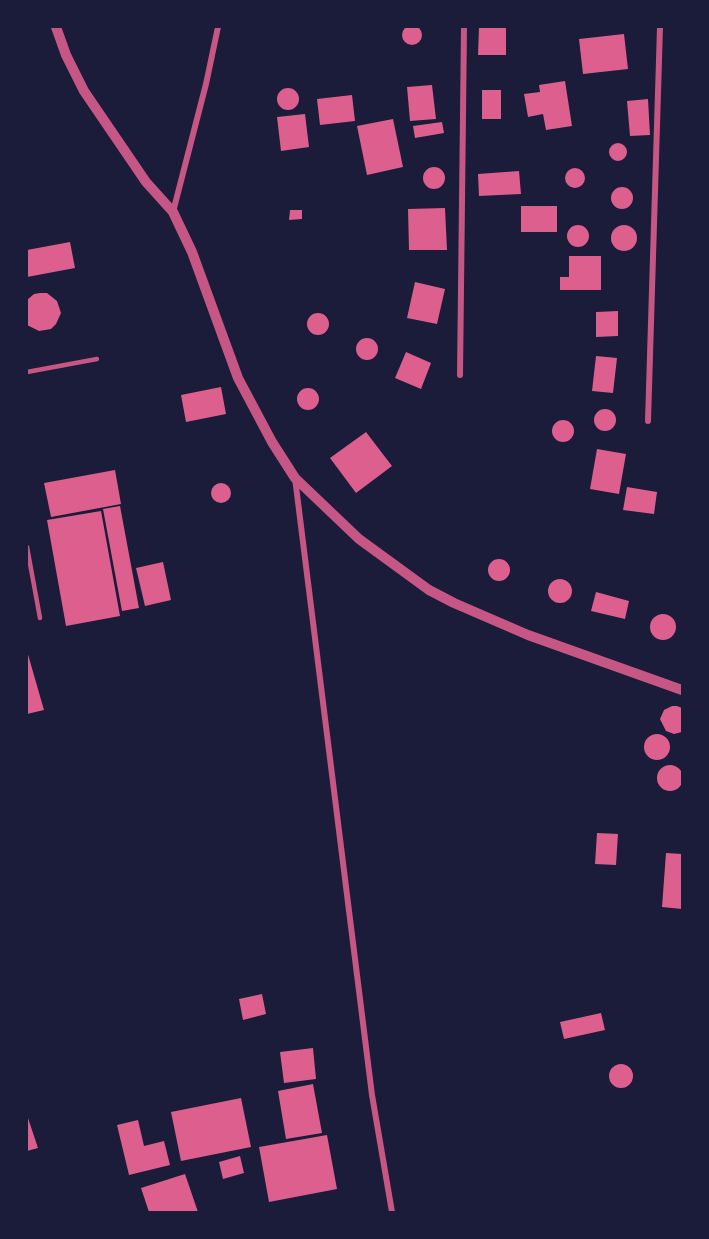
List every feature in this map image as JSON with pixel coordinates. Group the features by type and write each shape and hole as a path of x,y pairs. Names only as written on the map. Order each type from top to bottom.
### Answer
{"street":[{"path":"56,27 66,55 84,91 146,182 173,212 192,252 238,378 272,442 295,478 359,539 399,570 446,599 528,635 682,690"},
{"path":"173,212 206,84 218,27"},
{"path":"460,375 464,27"},
{"path":"648,421 660,27"},
{"path":"295,478 372,1095 392,1212"}],"lane":[{"path":"27,372 97,359"},
{"path":"27,547 40,618"}],"building":[{"path":"412,25 419,28 422,35 419,42 412,45 405,42 402,35 405,28"},
{"path":"479,27 506,27 506,55 478,55"},
{"path":"624,34 628,69 583,74 579,39"},
{"path":"565,81 572,126 546,130 543,114 528,117 524,94 540,92 539,85"},
{"path":"432,85 436,119 410,121 407,87"},
{"path":"288,88 296,91 299,99 296,107 288,110 280,107 277,99 280,91"},
{"path":"482,90 501,90 501,119 482,119"},
{"path":"352,95 355,121 320,125 317,99"},
{"path":"648,99 650,135 630,136 627,101"},
{"path":"305,114 309,147 281,151 277,117"},
{"path":"393,119 403,167 367,175 357,126"},
{"path":"442,122 444,133 415,138 413,126"},
{"path":"614,143 622,143 627,148 625,159 614,161 609,156 609,148"},
{"path":"434,167 442,170 445,178 442,186 434,189 426,186 423,178 426,170"},
{"path":"575,168 582,171 585,178 582,185 575,188 568,185 565,178 568,171"},
{"path":"519,171 521,194 479,196 478,174"},
{"path":"618,187 626,187 633,194 633,202 626,209 618,209 611,202 611,194"},
{"path":"521,206 557,206 557,232 521,232"},
{"path":"445,208 447,250 409,250 408,209"},
{"path":"290,210 302,210 302,219 289,220"},
{"path":"578,225 586,228 589,236 586,244 578,247 570,244 567,236 570,228"},
{"path":"624,225 633,229 637,238 633,247 624,251 615,247 611,238 615,229"},
{"path":"70,242 75,268 27,277 27,250"},
{"path":"569,256 601,256 601,290 560,290 560,277 569,277"},
{"path":"415,282 445,289 437,324 407,318"},
{"path":"47,293 57,301 61,313 51,329 39,331 27,325 27,300 34,294"},
{"path":"618,311 618,336 596,337 596,312"},
{"path":"318,313 326,316 329,324 326,332 318,335 310,332 307,324 310,316"},
{"path":"367,338 375,341 378,349 375,357 367,360 359,357 356,349 359,341"},
{"path":"406,352 431,363 421,389 395,378"},
{"path":"596,356 617,358 613,393 592,391"},
{"path":"221,387 226,414 186,422 181,395"},
{"path":"308,388 318,395 319,399 312,409 308,410 298,403 297,399 304,389"},
{"path":"605,409 613,412 616,420 613,428 605,431 597,428 594,420 597,412"},
{"path":"563,420 571,423 574,431 571,439 563,442 555,439 552,431 555,423"},
{"path":"366,432 392,466 356,493 330,458"},
{"path":"597,449 626,454 619,494 590,489"},
{"path":"115,470 121,504 51,517 44,483"},
{"path":"217,483 225,483 231,489 231,497 225,503 217,503 211,497 211,489"},
{"path":"627,487 657,492 654,514 623,510"},
{"path":"120,506 139,608 122,611 103,509"},
{"path":"101,511 120,616 66,626 47,520"},
{"path":"499,559 507,562 510,570 507,578 499,581 491,578 488,570 491,562"},
{"path":"163,562 171,600 145,606 136,568"},
{"path":"560,579 569,582 572,591 569,600 560,603 551,600 548,591 551,582"},
{"path":"596,592 629,601 625,619 591,611"},
{"path":"663,614 672,618 676,627 672,636 663,640 654,636 650,627 654,618"},
{"path":"27,651 44,710 27,714"},
{"path":"677,706 682,708 682,732 674,734 666,731 660,719 664,710"},
{"path":"657,734 666,738 670,747 666,756 657,760 648,756 644,747 648,738"},
{"path":"670,765 679,769 683,778 679,787 670,791 661,787 657,778 661,769"},
{"path":"597,833 618,834 616,865 595,864"},
{"path":"666,853 682,854 682,909 662,907"},
{"path":"262,994 266,1014 243,1020 239,999"},
{"path":"601,1013 605,1030 564,1039 560,1022"},
{"path":"313,1048 316,1079 284,1083 280,1052"},
{"path":"621,1064 629,1068 633,1076 629,1084 621,1088 613,1084 609,1076 613,1068"},
{"path":"313,1084 322,1133 286,1139 278,1091"},
{"path":"241,1098 251,1147 181,1161 171,1112"},
{"path":"27,1115 38,1148 27,1151"},
{"path":"138,1120 144,1146 164,1141 170,1165 129,1175 117,1125"},
{"path":"327,1135 337,1189 269,1202 259,1147"},
{"path":"240,1156 244,1173 223,1179 219,1162"},
{"path":"185,1174 198,1212 149,1212 141,1188"}]}
